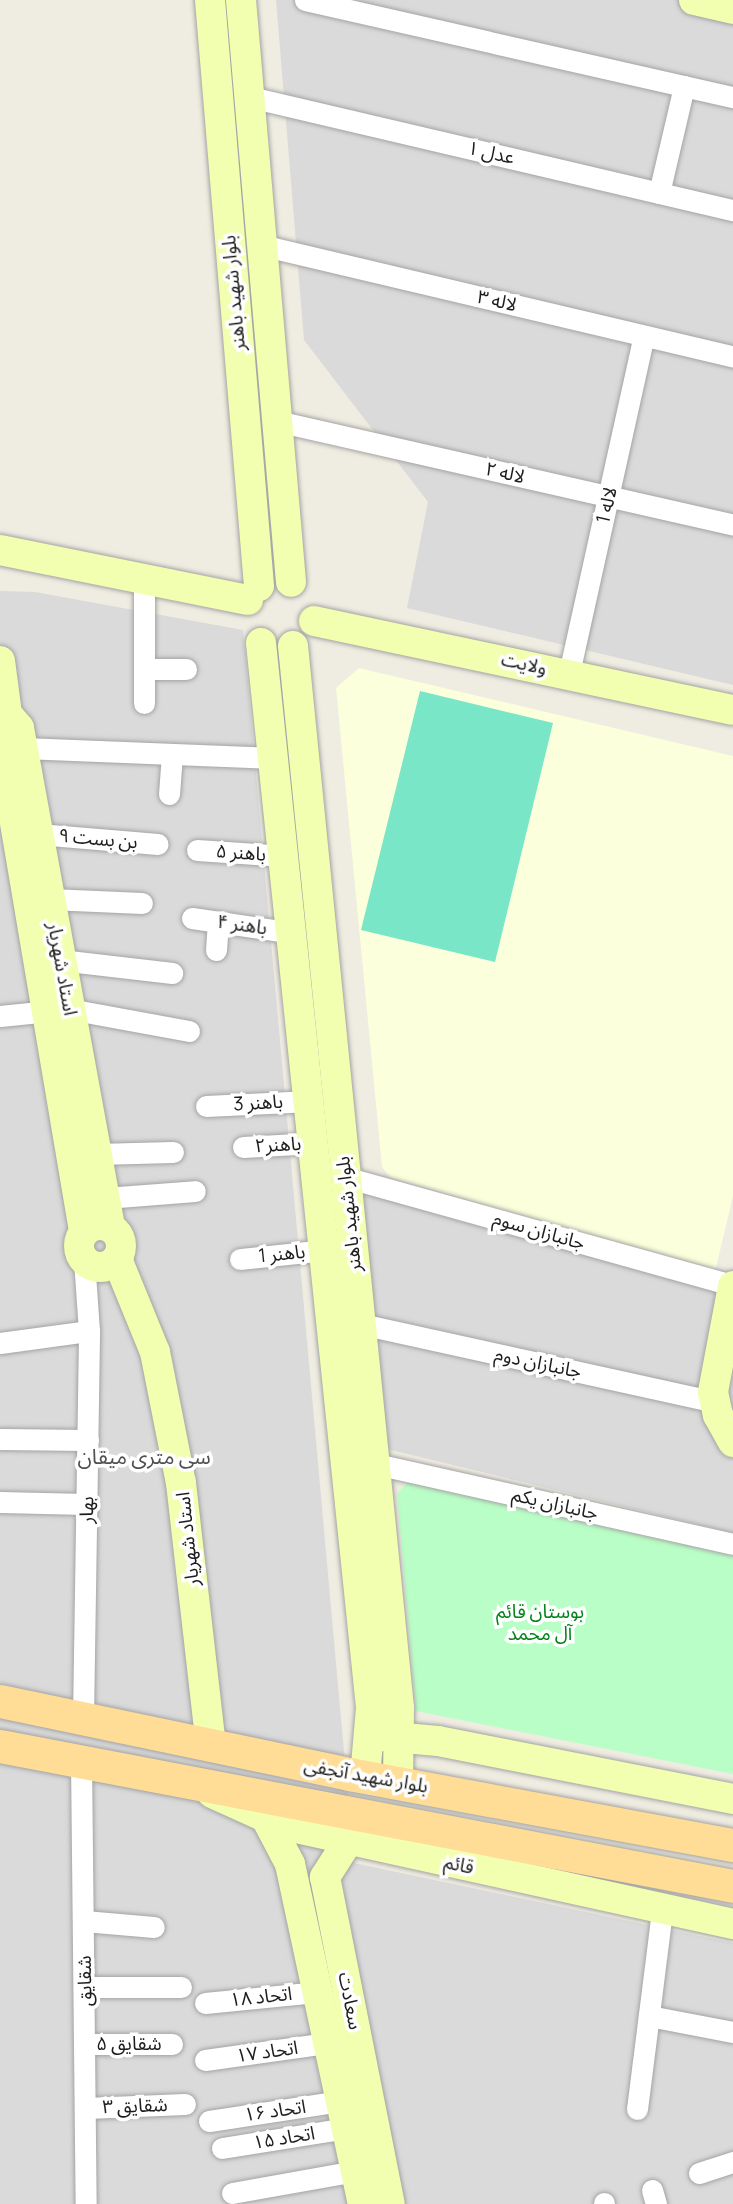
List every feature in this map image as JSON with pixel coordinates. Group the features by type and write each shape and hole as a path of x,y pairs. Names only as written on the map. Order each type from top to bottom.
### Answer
{"main road":[{"name":"بلوار شهید باهنر","path":"210,0 254,593"},
{"name":"بلوار شهید باهنر","path":"241,0 291,582"},
{"path":"694,0 733,9"},
{"path":"0,550 144,579 254,593 291,582 312,602 314,621 310,632 293,646 282,649 261,643 248,629 254,593"},
{"name":"ولایت","path":"314,621 569,673 733,710"},
{"name":"بلوار شهید باهنر","path":"261,643 325,1250 379,1651 386,1736 398,1782"},
{"name":"بلوار شهید باهنر","path":"293,646 376,1464 379,1651"},
{"name":"استاد شهریار","path":"0,661 6,729 25,849 57,1009 97,1267 117,1259 155,1352 181,1483 211,1745"},
{"name":"استاد شهریار","path":"25,849 50,899 60,960 57,1009 96,1154 105,1198 93,1240"},
{"path":"733,1286 714,1371 716,1402 733,1442"},
{"name":"بلوار شهید آنجفی","path":"0,1702 365,1777 733,1845"},
{"name":"بلوار شهید باهنر","path":"365,1777 386,1736"},
{"path":"386,1736 733,1799"},
{"name":"بلوار شهید آنجفی","path":"0,1746 81,1759 382,1821 733,1886"},
{"name":"قائم","path":"193,1784 265,1818 348,1841 733,1924"},
{"name":"سعادت","path":"265,1818 283,1847 294,1881 363,2204"},
{"path":"294,1881 308,1874 326,1877 348,1841 382,1821"},
{"name":"سعادت","path":"326,1877 390,2204"}],"street":[{"path":"305,0 733,97"},
{"path":"659,193 684,86"},
{"name":"عدل ۱","path":"250,97 733,210"},
{"name":"لاله ۳","path":"261,245 733,358"},
{"name":"لاله 1","path":"569,673 644,336"},
{"name":"لاله ۲","path":"276,421 733,526"},
{"path":"144,579 144,703"},
{"path":"144,669 186,669"},
{"path":"6,729 172,754 275,758"},
{"path":"169,794 172,754"},
{"name":"بن بست ۹","path":"25,849 158,844"},
{"name":"باهنر ۵","path":"197,850 285,856"},
{"path":"50,899 142,903"},
{"name":"باهنر ۴","path":"192,918 293,933"},
{"path":"216,950 218,922"},
{"path":"60,960 172,973"},
{"path":"0,1016 57,1009 189,1031"},
{"name":"باهنر 3","path":"205,1106 310,1101"},
{"name":"باهنر۲","path":"243,1147 314,1143"},
{"path":"96,1154 173,1152"},
{"name":"جانبازان سوم","path":"345,1177 733,1286"},
{"path":"105,1198 195,1191"},
{"name":"بهار","path":"83,1718 93,1240"},
{"name":"باهنر 1","path":"240,1259 325,1250"},
{"name":"جانبازان دوم","path":"361,1324 716,1402"},
{"path":"0,1343 89,1331"},
{"path":"0,1439 88,1440"},
{"name":"جانبازان یکم","path":"376,1464 733,1544"},
{"path":"0,1502 87,1504"},
{"name":"شقایق","path":"81,1759 86,1987 86,2204"},
{"path":"637,2109 662,1910"},
{"path":"84,1921 154,1927"},
{"path":"86,1987 181,1987"},
{"name":"اتحاد ۱۸","path":"205,2003 317,1992"},
{"path":"649,2016 733,2032"},
{"name":"اتحاد ۱۷","path":"205,2060 328,2043"},
{"name":"شقایق ۵","path":"86,2044 172,2044"},
{"name":"شقایق ۳","path":"86,2108 185,2104"},
{"name":"اتحاد ۱۶","path":"209,2120 344,2115"},
{"name":"اتحاد ۱۵","path":"222,2148 344,2115"},
{"path":"699,2173 732,2154"},
{"path":"232,2193 356,2171"}],"shaded area":[{"path":"276,0 733,0 733,685 407,608 428,502 304,340"},
{"path":"0,591 35,592 243,630 354,1863 733,1943 733,2204 0,2204"},
{"path":"359,668 733,756 733,1196 715,1272 391,1178 382,1167 336,688"},
{"path":"360,1190 733,1294 733,1533 387,1449"}],"green space":[{"path":"420,691 553,723 495,962 361,930"},
{"name":"بوستان قائم آل محمد","path":"411,1479 733,1554 733,1774 416,1711 397,1494"}],"district":[{"name":"سی متری میقان","path":"144,1456"}]}
